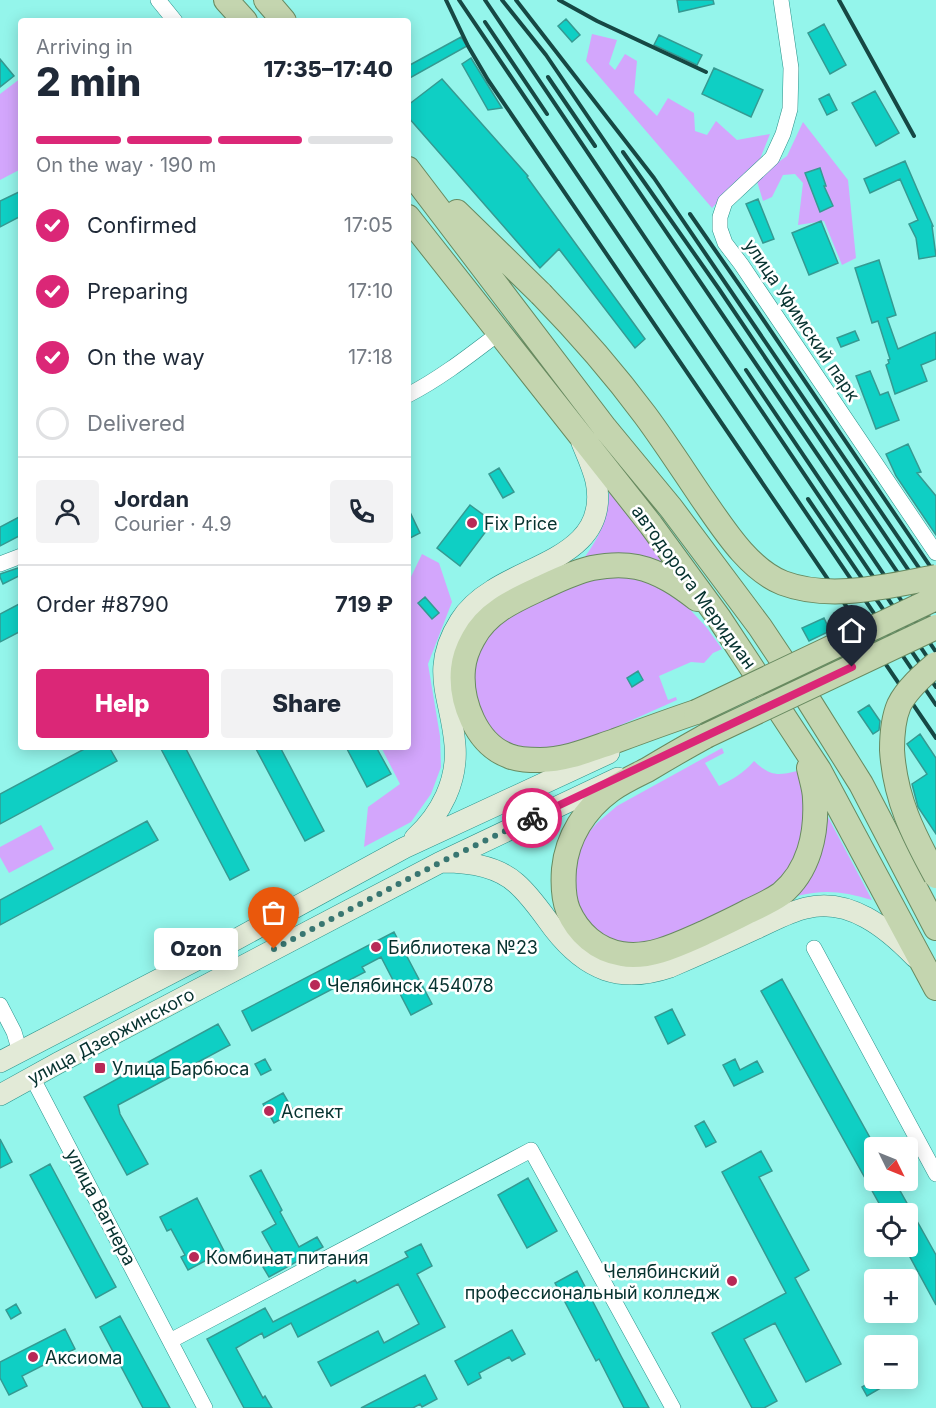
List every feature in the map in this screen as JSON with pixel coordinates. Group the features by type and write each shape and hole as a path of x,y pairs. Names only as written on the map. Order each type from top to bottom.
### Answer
{"main road":[{"path":"226,0 242,18"},
{"path":"266,0 281,18"},
{"path":"411,166 578,334 646,416 725,531 750,560 765,573 789,585 825,591 872,588 936,577"},
{"name":"автодорога Меридиан","path":"411,174 606,428 671,508 760,627 861,784 936,928"},
{"name":"автодорога Меридиан","path":"411,221 651,525 719,618 819,770 936,988"},
{"path":"404,848 438,812 447,796 452,778 455,746 443,674 444,661 453,634 470,608 481,598 570,549 586,534 593,521 597,500 596,481 579,434"},
{"path":"719,618 682,587 660,574 638,567 624,565 593,568 558,580 493,614 473,638 463,667 463,682 470,712 483,737 497,750 510,757 524,760 557,759 696,712 936,598"},
{"path":"797,735 816,797 815,821 807,858 800,872 781,894 697,936 662,950 640,955 610,952 581,931 573,920 565,901 564,863 568,846 592,806 612,790 706,736 936,627"},
{"path":"936,664 918,681 900,704 895,718 892,744 895,777 902,806 936,876"},
{"name":"улица Дзержинского","path":"0,1062 235,940 404,848 696,712"},
{"name":"улица Дзержинского","path":"0,1095 439,863 706,736"},
{"path":"439,863 455,862 479,866 511,879 524,890 573,950 594,966 614,973 641,975 657,972 794,912 817,906 838,907 864,916 897,938 924,966"},
{"name":"улица Вагнера","path":"20,1052 32,1077"}],"street":[{"path":"158,0 173,18"},
{"name":"улица Уфимский парк","path":"781,0 791,68 790,109 783,134 772,158 725,202 720,217 720,229 725,243 936,553"},
{"path":"411,394 447,373 500,333"},
{"path":"0,564 18,557"},
{"path":"814,948 936,1174"},
{"name":"улица Вагнера","path":"0,1005 14,1032 20,1052"},
{"name":"улица Вагнера","path":"32,1077 205,1408"},
{"path":"170,1341 531,1150 673,1408"}],"shaded area":[{"path":"592,34 617,40 609,64 615,70 625,54 637,61 634,93 657,116 668,98 694,113 695,131 707,135 716,121 737,140 770,134 760,159 712,208 586,61"},
{"path":"18,80 18,171 0,180 0,94"},
{"path":"803,122 848,180 856,258 842,265 824,221 798,225 803,183 795,174 783,175 772,197 763,201 756,178 787,156"},
{"path":"609,491 667,565 653,560 610,554 584,558 602,527 609,501"},
{"path":"422,554 439,563 452,602 428,664 440,736 441,767 431,794 411,822 364,847 368,807 400,784 383,750 411,750 411,577"},
{"path":"624,575 652,582 684,603 707,628 722,649 713,653 704,663 691,662 659,676 668,700 676,697 677,700 603,733 554,748 530,750 506,745 483,720 471,680 479,644 510,615 590,578"},
{"path":"722,748 724,753 705,763 719,786 738,775 754,761 774,774 797,771 803,788 805,826 795,861 776,885 671,938 632,947 600,937 576,906 574,863 583,841 597,823 617,806"},
{"path":"826,817 872,900 835,892 796,895 819,860 824,842"},
{"path":"41,825 54,849 9,873 0,857 0,847"}],"building":[{"path":"677,0 713,0 714,4 679,12"},
{"path":"566,19 580,35 572,42 558,26"},
{"path":"824,24 846,65 830,74 808,33"},
{"path":"659,35 702,55 697,65 654,45"},
{"path":"461,37 467,46 411,77 411,64"},
{"path":"471,58 502,108 488,110 462,64"},
{"path":"0,59 14,76 0,87"},
{"path":"714,68 763,90 751,117 702,94"},
{"path":"442,79 528,176 645,339 635,348 559,249 540,268 411,120 411,103"},
{"path":"875,91 899,133 876,146 852,103"},
{"path":"829,94 837,110 827,115 819,99"},
{"path":"905,161 933,226 936,256 919,259 916,238 909,224 918,220 900,179 870,193 864,179"},
{"path":"820,168 826,186 824,186 833,206 820,212 805,173"},
{"path":"18,192 18,218 0,227 0,201"},
{"path":"758,199 774,239 763,243 746,204"},
{"path":"821,221 838,263 809,275 792,233"},
{"path":"879,260 896,315 887,318 898,349 936,332 936,359 921,365 927,381 895,394 886,365 890,359 878,321 872,323 855,268"},
{"path":"855,331 859,340 841,347 837,338"},
{"path":"870,371 880,395 888,392 899,420 876,429 856,376"},
{"path":"908,444 921,472 917,473 936,496 936,535 896,476 886,454"},
{"path":"499,468 514,492 503,498 489,474"},
{"path":"470,505 493,522 460,566 437,548"},
{"path":"411,514 420,533 411,538"},
{"path":"18,518 18,537 0,546 0,527"},
{"path":"18,568 18,576 3,584 0,574"},
{"path":"425,597 439,613 432,619 418,603"},
{"path":"18,605 18,633 0,642 0,614"},
{"path":"824,618 830,631 809,641 802,628"},
{"path":"638,671 643,680 632,687 627,678"},
{"path":"869,705 880,721 879,730 873,734 858,712"},
{"path":"920,734 936,758 936,834 918,807 912,784 927,774 907,744"},
{"path":"82,750 111,750 117,761 0,824 0,794"},
{"path":"162,750 187,750 249,870 230,880"},
{"path":"257,750 282,750 324,831 305,841"},
{"path":"348,750 378,750 391,774 367,787"},
{"path":"147,821 158,840 0,925 0,900"},
{"path":"394,932 432,1004 411,1015 381,957 362,967 365,972 252,1031 242,1011"},
{"path":"782,979 870,1137 864,1137 864,1176 761,991"},
{"path":"672,1009 685,1035 668,1044 655,1017"},
{"path":"218,1024 230,1045 118,1105 120,1114 148,1164 127,1175 84,1097"},
{"path":"265,1059 271,1070 261,1075 255,1064"},
{"path":"735,1059 740,1070 757,1061 763,1072 734,1086 723,1065"},
{"path":"283,1093 294,1112 274,1123 263,1104"},
{"path":"704,1121 716,1142 706,1147 695,1126"},
{"path":"0,1139 12,1162 0,1168"},
{"path":"761,1151 772,1171 759,1177 809,1270 795,1278 841,1364 806,1382 775,1323 744,1339 777,1401 764,1408 752,1408 712,1333 786,1293 722,1172"},
{"path":"50,1164 116,1287 96,1298 30,1175"},
{"path":"261,1170 299,1247 317,1237 323,1247 269,1277 263,1267 277,1259 262,1232 276,1224 250,1176"},
{"path":"528,1178 557,1231 527,1248 498,1195"},
{"path":"872,1191 900,1191 907,1203 879,1203"},
{"path":"197,1198 224,1251 188,1270 181,1257 185,1255 171,1229 167,1231 160,1217"},
{"path":"918,1223 936,1255 936,1305 910,1257 918,1257"},
{"path":"421,1244 432,1266 417,1274 445,1327 331,1386 318,1362 378,1331 384,1343 419,1324 398,1284 298,1337 291,1323 264,1338 262,1333 236,1348 263,1398 265,1396 272,1408 244,1408 207,1339 265,1308 273,1322 355,1280 357,1283 408,1257 405,1252"},
{"path":"577,1271 649,1408 624,1408 555,1283"},
{"path":"16,1304 21,1313 11,1319 6,1310"},
{"path":"120,1316 170,1408 143,1408 100,1327"},
{"path":"65,1329 75,1349 22,1376 27,1386 9,1395 0,1378 0,1362"},
{"path":"512,1330 525,1354 512,1361 509,1357 479,1373 481,1378 468,1385 455,1361"},
{"path":"425,1375 437,1399 422,1407 420,1404 413,1408 361,1408"},
{"path":"864,1386 864,1389 879,1389 867,1396 862,1387"}],"railway":[{"path":"446,0 468,46 488,80 936,738"},
{"path":"459,0 936,705"},
{"path":"485,0 936,670"},
{"path":"502,0 546,55 936,629"},
{"path":"516,0 654,178 936,593"},
{"path":"559,0 597,21 706,72"},
{"path":"839,0 914,136"},
{"path":"485,22 547,114"},
{"path":"548,77 595,146"},
{"path":"623,152 719,289 936,611"},
{"path":"690,214 936,575"},
{"path":"746,370 936,652"},
{"path":"808,499 936,687"}],"way so far":[{"path":"274,949 439,863 532,818"}],"place":[{"name":"Fix Price","path":"472,523"},
{"name":"Библиотека №23","path":"376,947"},
{"name":"Ozon","path":"274,949"},
{"name":"Челябинск 454078","path":"315,985"},
{"name":"Улица Барбюса","path":"100,1068"},
{"name":"Аспект","path":"269,1111"},
{"name":"Комбинат питания","path":"194,1257"},
{"name":"Челябинский профессиональный колледж","path":"732,1281"},
{"name":"Аксиома","path":"33,1357"}],"route":[{"path":"532,818 852,667"}]}
